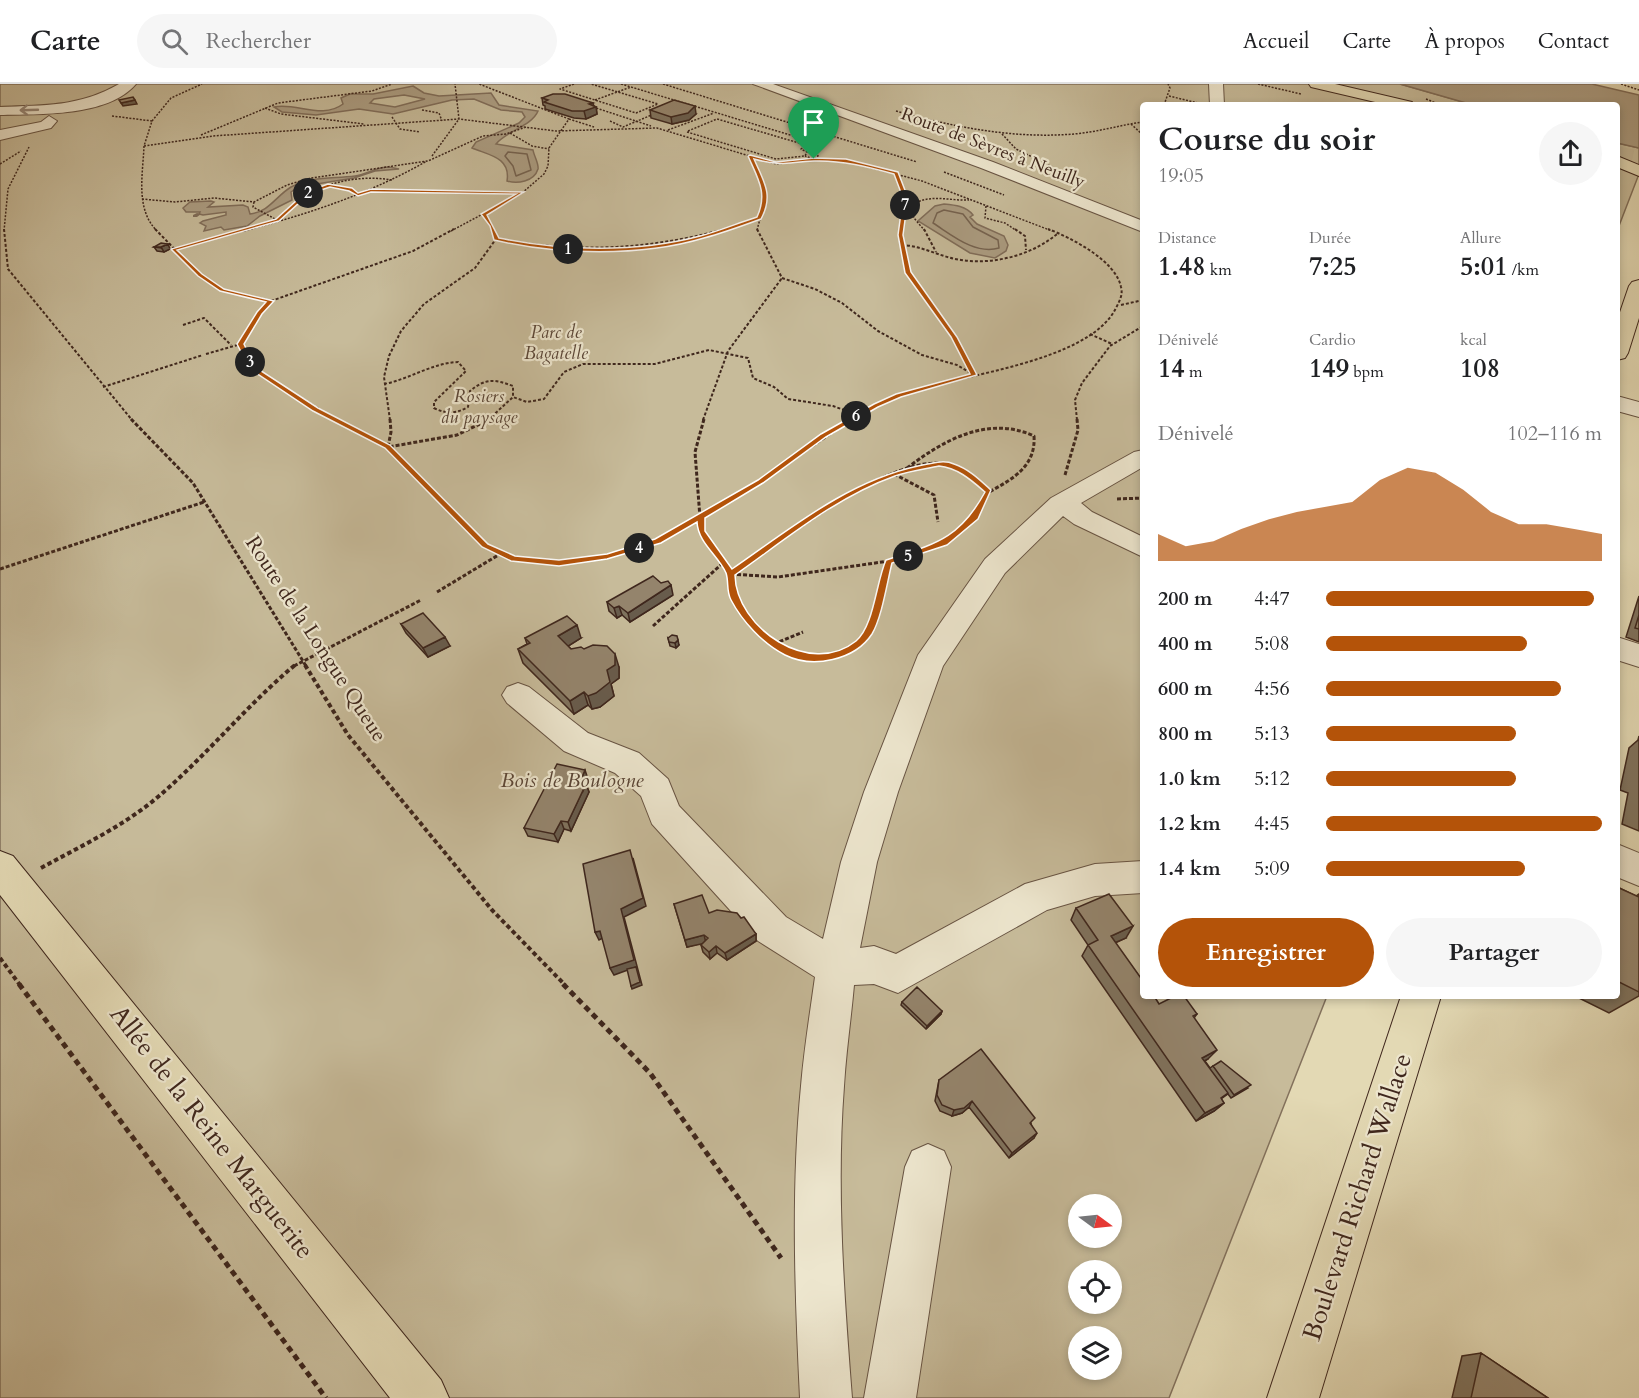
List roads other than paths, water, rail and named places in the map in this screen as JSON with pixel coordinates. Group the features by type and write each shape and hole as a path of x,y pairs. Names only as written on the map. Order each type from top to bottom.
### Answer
{"main road":[{"path":"1316,84 1349,92 1413,102"},
{"path":"1349,92 1360,98 1377,102"},
{"path":"1620,344 1639,286"},
{"name":"Allée de la Reine Marguerite","path":"7,876 423,1398"},
{"name":"Boulevard Richard Wallace","path":"1293,1398 1421,999"}],"street":[{"path":"0,111 57,109 103,99 129,84"},
{"name":"Route de Sèvres à Neuilly","path":"760,84 987,165 1140,226"},
{"path":"1216,84 1217,102"},
{"path":"0,135 46,125 57,109"},
{"path":"1620,404 1639,410"},
{"path":"826,1398 820,1302 819,1129 836,968 859,862 881,792 929,663 995,566 1069,499 1140,459"},
{"path":"1069,499 1083,518 1140,546"},
{"path":"1620,649 1639,656"},
{"path":"518,695 576,742 627,763 656,789 664,814 771,929 836,968 874,965 897,974 919,964 1038,896 1095,880 1140,877"},
{"path":"1620,861 1639,870"},
{"path":"890,1398 928,1167"}],"water":[{"path":"1400,84 1592,84 1639,95 1639,148 1620,144 1620,102 1463,102"},
{"path":"413,86 424,93 439,96 491,93 499,105 538,111 525,125 506,135 496,144 533,150 538,169 533,177 525,181 507,181 507,173 502,162 472,148 476,142 519,123 525,117 522,112 501,110 474,99 452,100 393,114 359,109 316,115 282,112 274,107 326,111 343,104 341,98 350,94 373,94","holes":["404,95 425,99 395,107 370,103 374,99"]},
{"path":"389,167 399,169 375,171 354,178 298,187 291,192 292,200 260,216 247,226 224,230 221,227 204,231 206,226 200,223 226,215 226,212 203,215 199,214 200,212 186,212 183,208 190,202 211,201 214,202 208,207 243,205 248,207 250,214 257,213 299,183 314,179 359,175"},
{"path":"944,204 964,208 973,215 970,217 977,224 1004,236 1008,245 1006,251 995,258 970,253 918,221 935,206"}],"waterway":[{"path":"195,216 199,214"}],"tunnel":[{"path":"1620,155 1639,159"}],"park label":[{"name":"Parc de Bagatelle","path":"556,342"},
{"name":"Rosiers du paysage","path":"479,406"},
{"name":"Bois de Boulogne","path":"572,780"}]}
